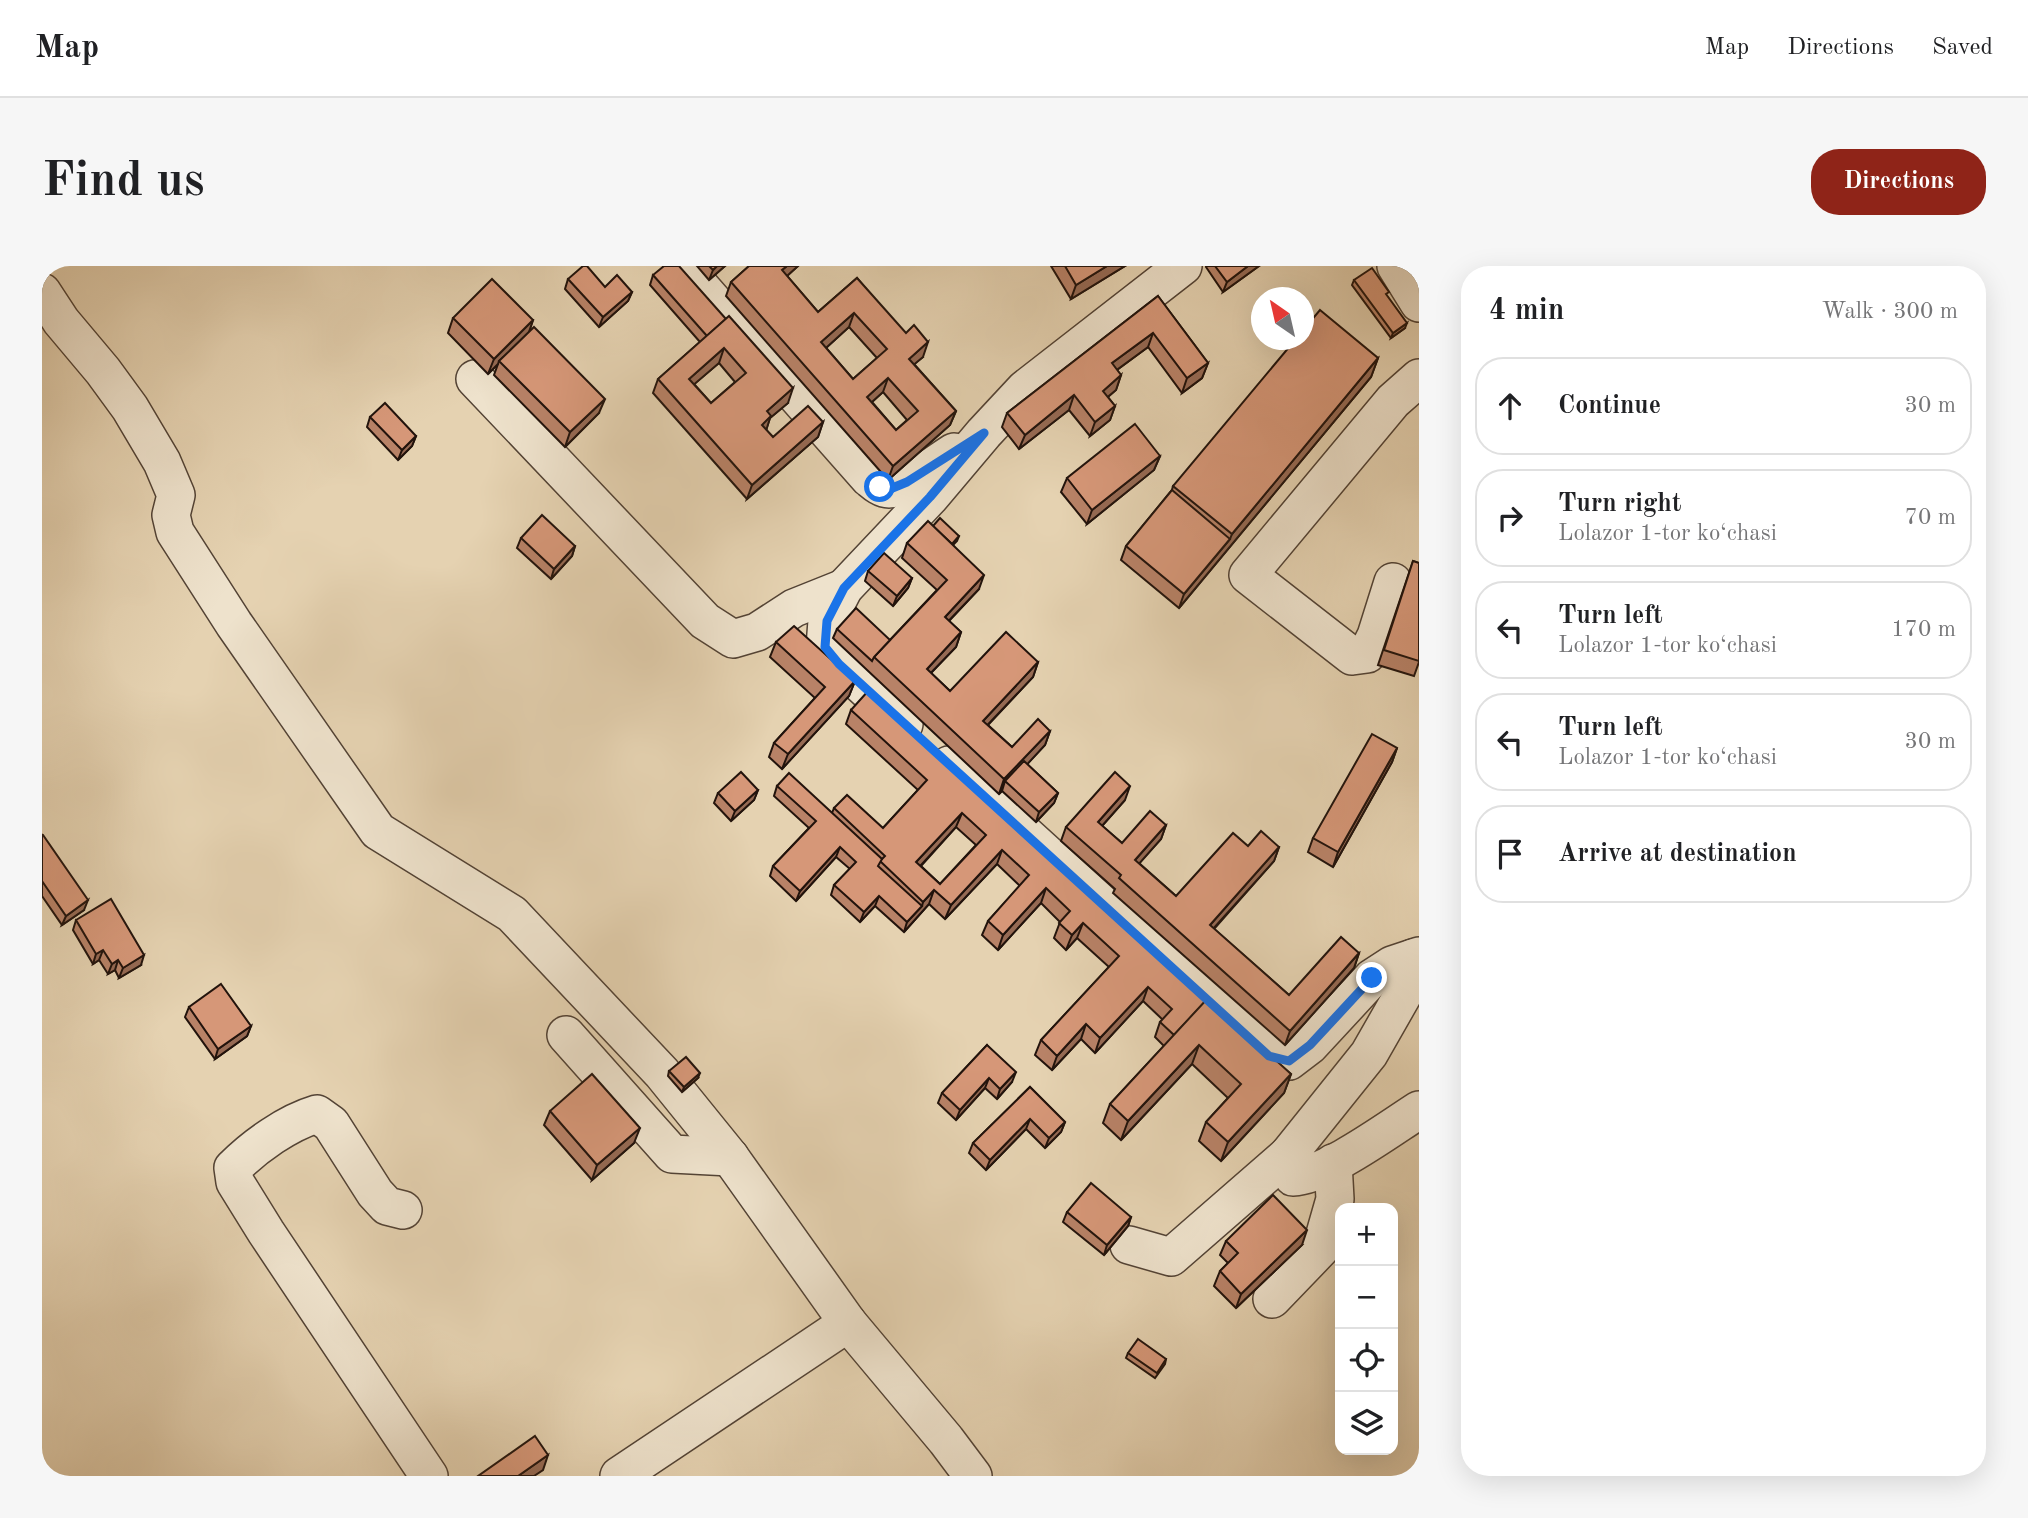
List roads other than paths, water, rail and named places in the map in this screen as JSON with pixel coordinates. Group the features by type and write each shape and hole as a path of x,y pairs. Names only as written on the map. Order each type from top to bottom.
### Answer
{"street":[{"path":"682,266 869,478 880,487 890,489 907,482 984,433"},
{"path":"1183,266 1025,389 930,497 844,588 827,621 825,647 839,664 1269,1056 1289,1061 1310,1045 1372,978 1392,965 1416,957"},
{"path":"1396,266 1419,303"},
{"path":"42,292 130,408 162,462 176,495 171,515 175,532 234,624 378,831 512,914 662,1073 730,1157 848,1323 974,1476"},
{"path":"1393,582 1376,636 1367,654 1352,656 1248,575 1393,401 1419,378"},
{"path":"475,379 705,621 733,639 757,632 794,608 844,588"},
{"path":"1416,957 1405,991 1369,1054 1284,1162 1293,1177 1304,1177 1333,1163 1419,1110"},
{"path":"566,1035 672,1154 730,1157"},
{"path":"403,1210 387,1206 375,1193 331,1124 317,1115 300,1119 244,1157 233,1168 235,1182 266,1233 429,1476"},
{"path":"1129,1245 1171,1257 1288,1155"},
{"path":"1272,1299 1321,1248 1335,1199 1333,1163"},
{"path":"619,1476 848,1323"}]}
